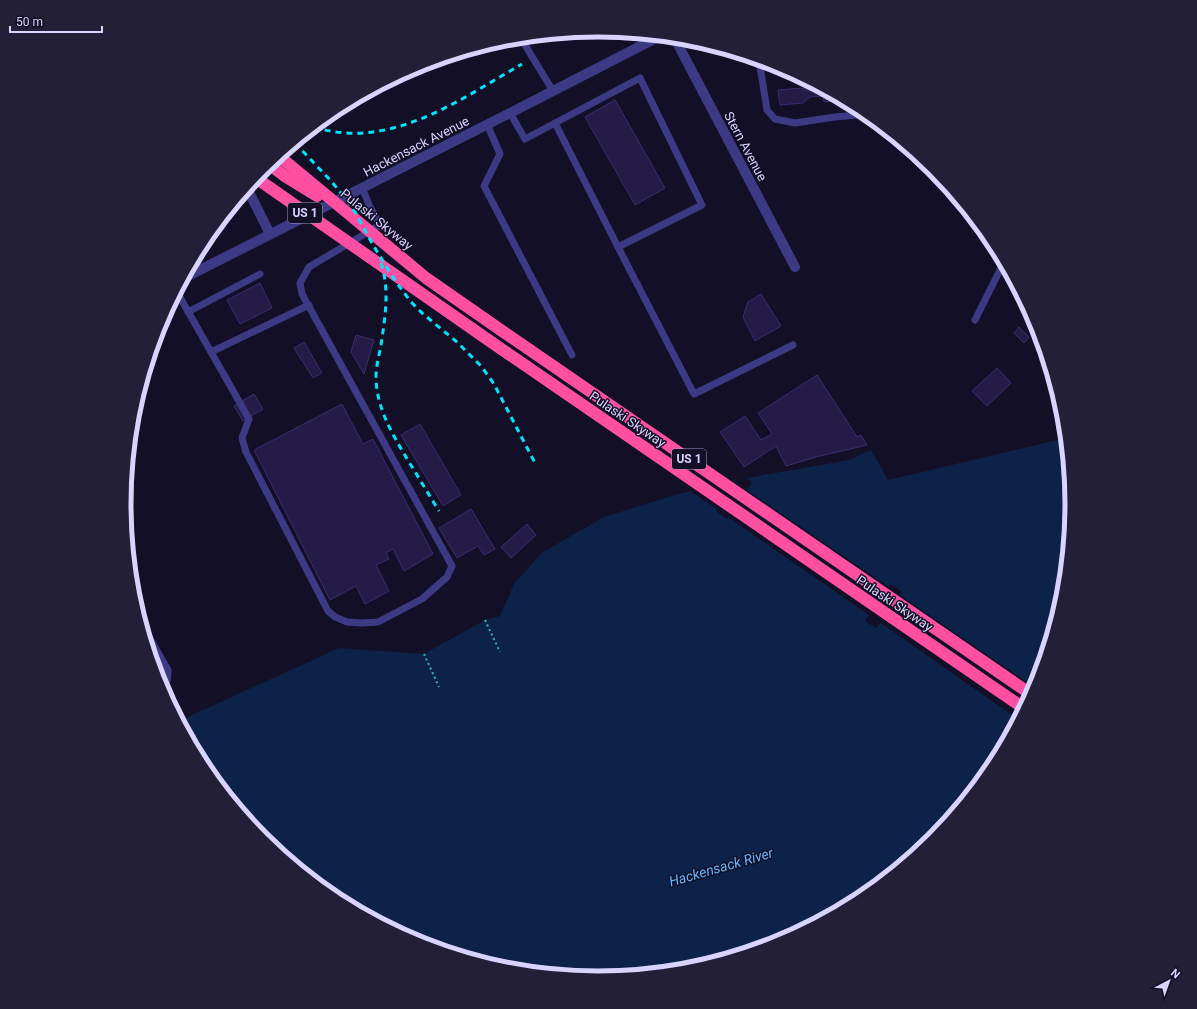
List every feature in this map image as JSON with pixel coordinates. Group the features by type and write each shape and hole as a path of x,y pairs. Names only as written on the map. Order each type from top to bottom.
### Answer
{"highway":[{"name":"Pulaski Skyway","path":"283,160 432,282 1026,691"},
{"path":"274,168 286,177 351,216"},
{"path":"266,176 355,248"},
{"name":"Pulaski Skyway","path":"261,181 355,248 1020,706"}],"street":[{"name":"Hackensack Avenue","path":"193,274 652,40"},
{"name":"Stern Avenue","path":"677,44 795,267"},
{"path":"250,193 270,234"}],"lane":[{"path":"524,43 554,91"},
{"path":"759,66 767,110 775,119 795,122 857,115"},
{"path":"510,113 525,139 640,78 702,205 618,247"},
{"path":"554,123 694,394 793,345"},
{"path":"487,124 500,154 484,186 572,355"},
{"path":"180,297 249,419 242,438 246,452 328,611 334,617 347,622 378,622 422,599 447,578 452,566 302,294 300,283 309,267 380,224 362,187"},
{"path":"975,320 1001,268"},
{"path":"188,312 260,274"},
{"path":"211,352 309,305"},
{"path":"152,642 168,670 166,682"}],"path":[{"path":"485,620 500,652"},
{"path":"424,654 439,687"}],"water":[{"name":"Hackensack River","path":"1061,439 1065,474 1065,535 1057,596 1050,625 1041,655 1018,711 987,764 950,813 907,856 858,893 805,924 749,947 690,963 660,968 629,971 568,971 507,963 448,947 420,936 392,924 339,893 290,856 247,813 228,789 210,764 183,719 339,648 424,654 485,620 500,616 515,582 543,552 604,517 678,494 758,476 849,460 871,450 888,480"}],"pier":[{"path":"745,477 752,482 747,490 889,587 891,584 902,592 900,595 1030,684 1015,717 881,623 876,628 865,621 869,615 728,517 727,519 716,511 717,509 689,490 732,480 736,482 739,478"}],"building":[{"path":"802,88 809,91 815,91 834,101 824,102 823,96 810,97 803,103 780,105 778,90"},
{"path":"615,100 665,188 635,205 585,117"},
{"path":"260,283 272,308 240,324 227,300"},
{"path":"761,294 781,326 755,341 743,317 748,302"},
{"path":"1019,327 1029,337 1024,343 1014,333"},
{"path":"356,335 374,340 364,374 351,352"},
{"path":"304,342 322,373 313,378 294,348"},
{"path":"997,368 1011,383 987,406 972,391"},
{"path":"817,375 857,437 861,435 867,445 786,466 776,446 744,467 720,432 745,416 761,440 772,434 758,413"},
{"path":"254,394 263,409 243,421 234,406"},
{"path":"342,404 363,444 373,439 433,554 404,571 393,549 386,553 389,559 376,565 389,591 365,604 356,586 330,600 254,450"},
{"path":"420,424 461,495 443,506 401,435"},
{"path":"471,509 495,549 484,555 478,546 457,558 439,528"},
{"path":"527,524 536,535 511,558 501,547"}],"railway":[{"path":"321,129 342,133 370,132 397,127 423,118 449,106 522,64"},
{"path":"298,146 346,199 396,282 411,302 457,342 481,366 494,384 536,465"},
{"path":"381,263 384,273 386,304 376,374 379,401 392,432 439,511"}]}
